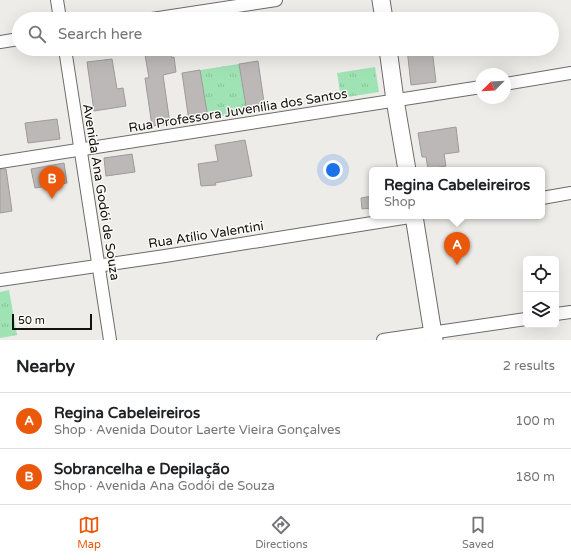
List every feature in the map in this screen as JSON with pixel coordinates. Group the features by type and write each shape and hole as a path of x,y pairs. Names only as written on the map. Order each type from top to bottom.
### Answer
{"street":[{"path":"58,0 59,12"},
{"path":"198,12 276,0"},
{"path":"381,0 383,12"},
{"path":"0,42 12,40"},
{"name":"Avenida Ana Godói de Souza","path":"66,56 110,340"},
{"path":"389,56 406,167"},
{"path":"511,83 571,73"},
{"name":"Rua Professora Juvenília dos Santos","path":"0,162 475,88"},
{"path":"545,197 571,193"},
{"name":"Rua Atílio Valentini","path":"0,280 99,266 396,219"},
{"path":"415,219 433,336"},
{"path":"559,314 571,312"},
{"path":"384,340 433,336 523,320"}],"green space":[{"path":"239,64 247,112 208,118 200,70"},
{"path":"375,67 379,92 341,98 337,73"},
{"path":"9,290 17,335 0,338 0,292"}],"building":[{"path":"145,56 174,57 176,72 163,75 170,124 152,126 145,78 149,78"},
{"path":"408,56 433,56 436,82 411,85"},
{"path":"112,59 117,89 123,88 126,106 94,111 87,62"},
{"path":"258,61 265,109 247,112 239,64"},
{"path":"200,70 208,118 189,121 182,73"},
{"path":"57,119 60,139 28,143 25,123"},
{"path":"456,127 459,152 444,154 446,166 428,167 426,157 422,157 418,133"},
{"path":"245,140 252,176 215,183 216,185 201,186 198,164 218,161 215,145"},
{"path":"132,154 135,172 106,176 104,158"},
{"path":"64,163 67,183 35,188 31,169"},
{"path":"0,169 6,169 12,211 0,213"},
{"path":"369,197 369,208 362,209 361,198"}],"place":[{"name":"Sobrancelha e Depilação","path":"52,199"},
{"name":"Regina Cabeleireiros","path":"457,265"}]}
